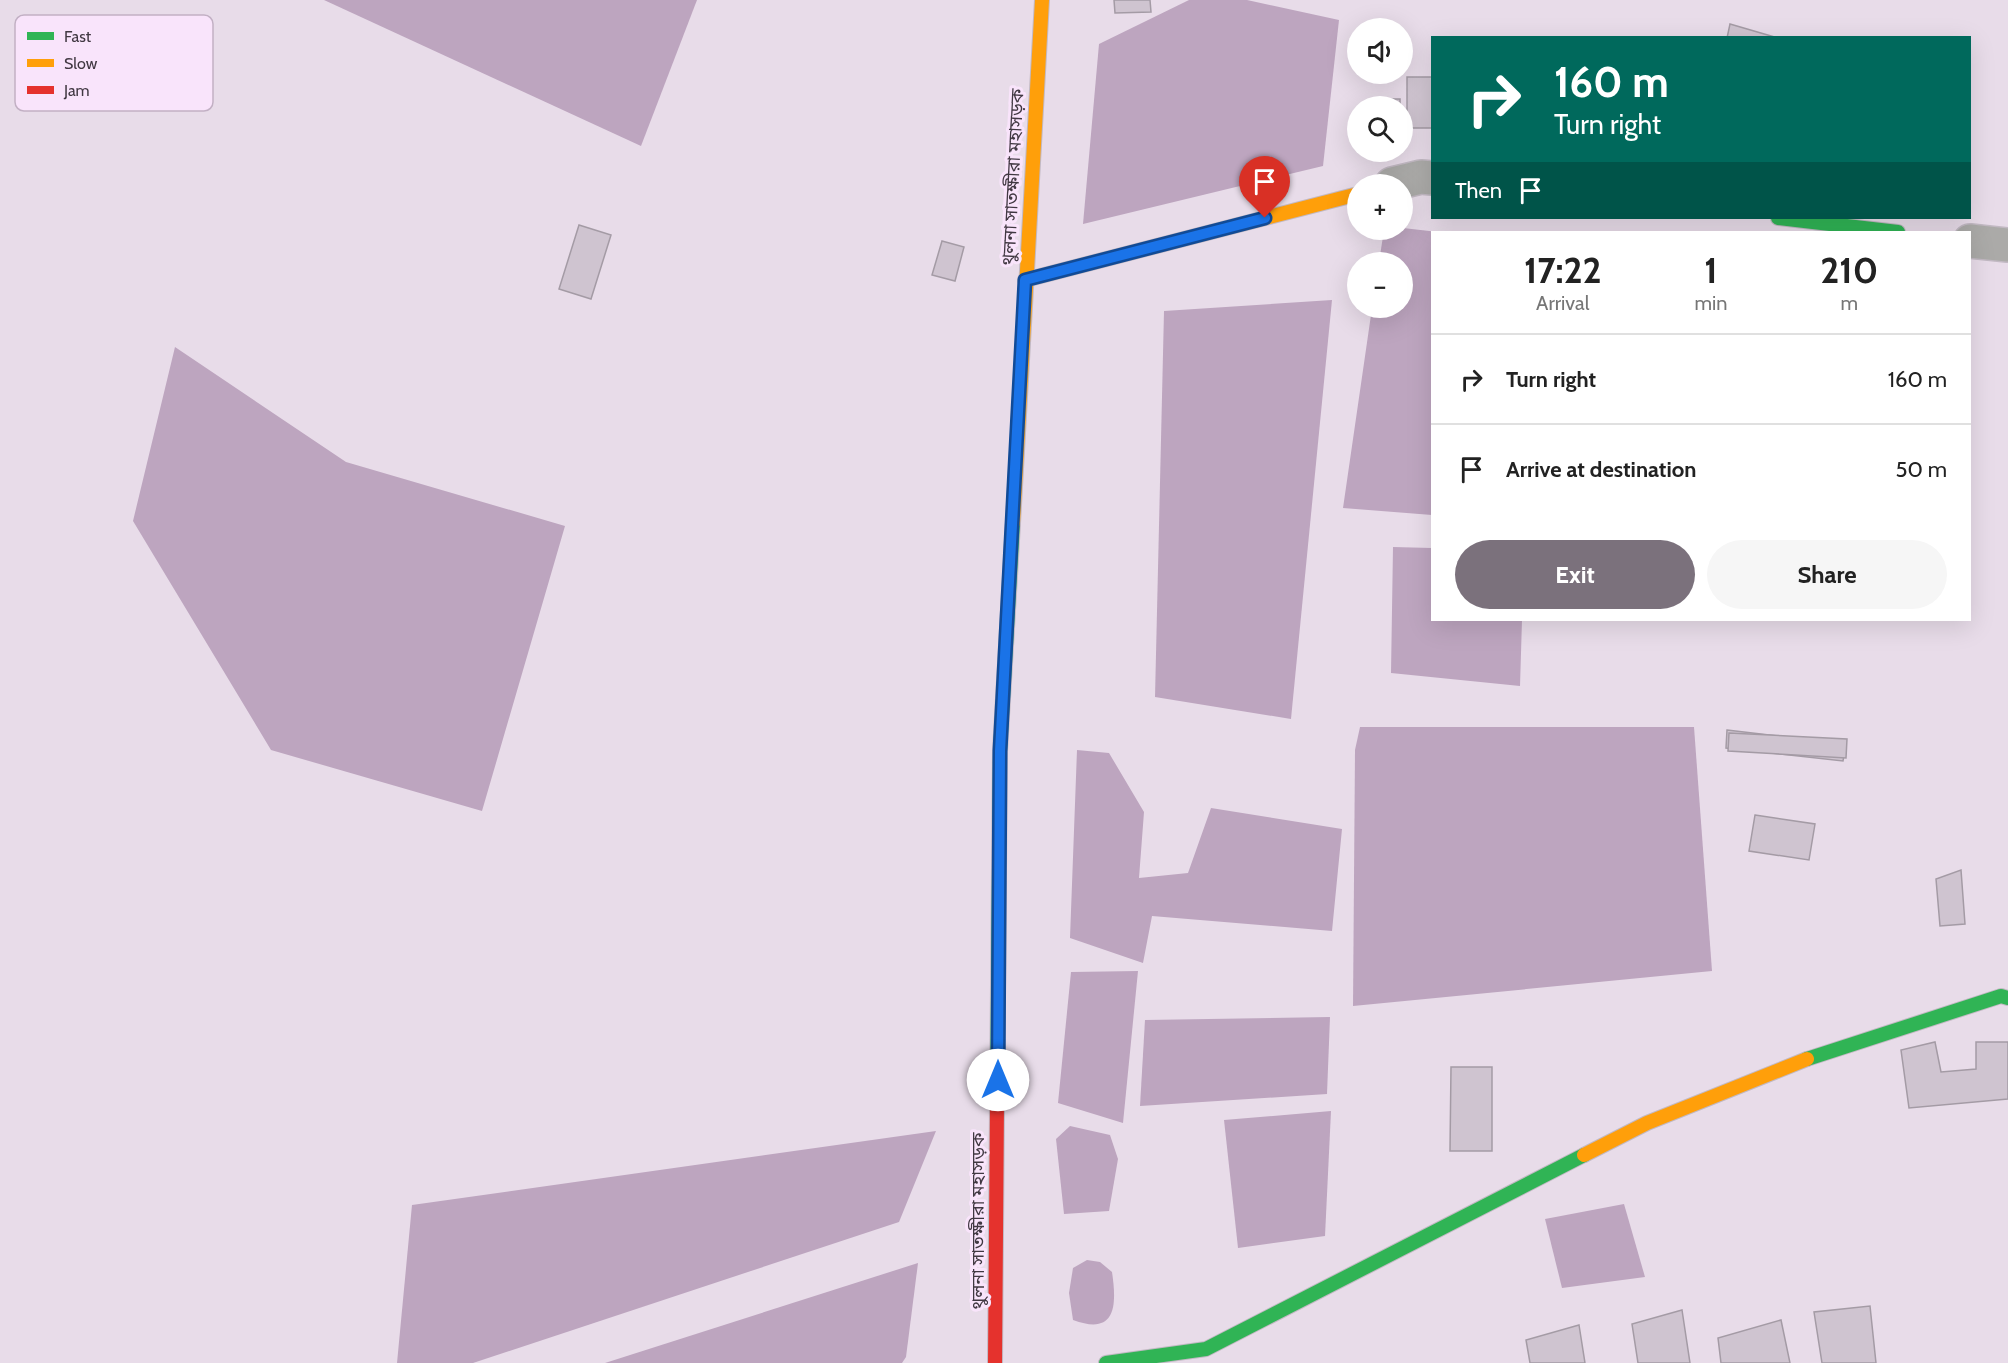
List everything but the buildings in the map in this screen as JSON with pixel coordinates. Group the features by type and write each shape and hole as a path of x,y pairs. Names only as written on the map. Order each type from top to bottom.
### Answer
{"main road":[{"name":"থুলনা সাতক্ষীরা মহাসড়ক","path":"995,1363 1000,751 1042,0"},
{"path":"1025,280 1347,197"},
{"path":"1787,219 1889,231"},
{"path":"1106,1363 1206,1348 1647,1123 1781,1067 2001,996 2008,998"}],"street":[{"path":"1413,179 1431,178"},
{"path":"1971,241 2008,245"}],"shaded area":[{"path":"324,0 697,0 641,146"},
{"path":"1189,0 1247,0 1339,20 1323,166 1083,224 1099,44"},
{"path":"1413,229 1431,231 1431,515 1343,508 1371,318 1413,318 1413,252 1381,252 1382,240 1413,240"},
{"path":"1332,300 1291,719 1155,697 1164,311"},
{"path":"175,347 346,462 565,526 482,811 271,750 133,521"},
{"path":"1393,547 1431,548 1431,621 1522,621 1520,686 1391,673"},
{"path":"1360,727 1694,727 1712,971 1353,1006 1355,750"},
{"path":"1077,750 1109,753 1144,812 1139,878 1188,873 1211,808 1342,829 1332,931 1152,916 1143,963 1070,938"},
{"path":"1138,971 1123,1123 1058,1103 1071,972"},
{"path":"1330,1017 1327,1094 1140,1106 1145,1020"},
{"path":"1331,1111 1325,1236 1238,1248 1224,1120"},
{"path":"1070,1126 1110,1135 1118,1159 1109,1211 1064,1214 1056,1139"},
{"path":"936,1131 899,1222 473,1363 397,1363 412,1205"},
{"path":"1624,1204 1645,1277 1562,1288 1545,1219"},
{"path":"1087,1260 1100,1262 1112,1272 1113,1306 1106,1321 1098,1324 1073,1320 1069,1293 1073,1268"},
{"path":"918,1263 906,1357 902,1363 605,1363"}],"traffic: fast":[{"path":"1787,219 1889,231"},
{"path":"997,1103 1000,751 1013,523"},
{"path":"1807,1059 2001,996 2008,998"},
{"path":"1106,1363 1206,1349 1584,1155"}],"traffic: slow":[{"path":"1013,523 1042,0"},
{"path":"1025,280 1347,197"},
{"path":"1584,1155 1647,1123 1807,1059"}],"traffic: jam":[{"path":"995,1363 997,1103"}],"route":[{"path":"998,1080 1000,751 1025,280 1265,218"}]}
